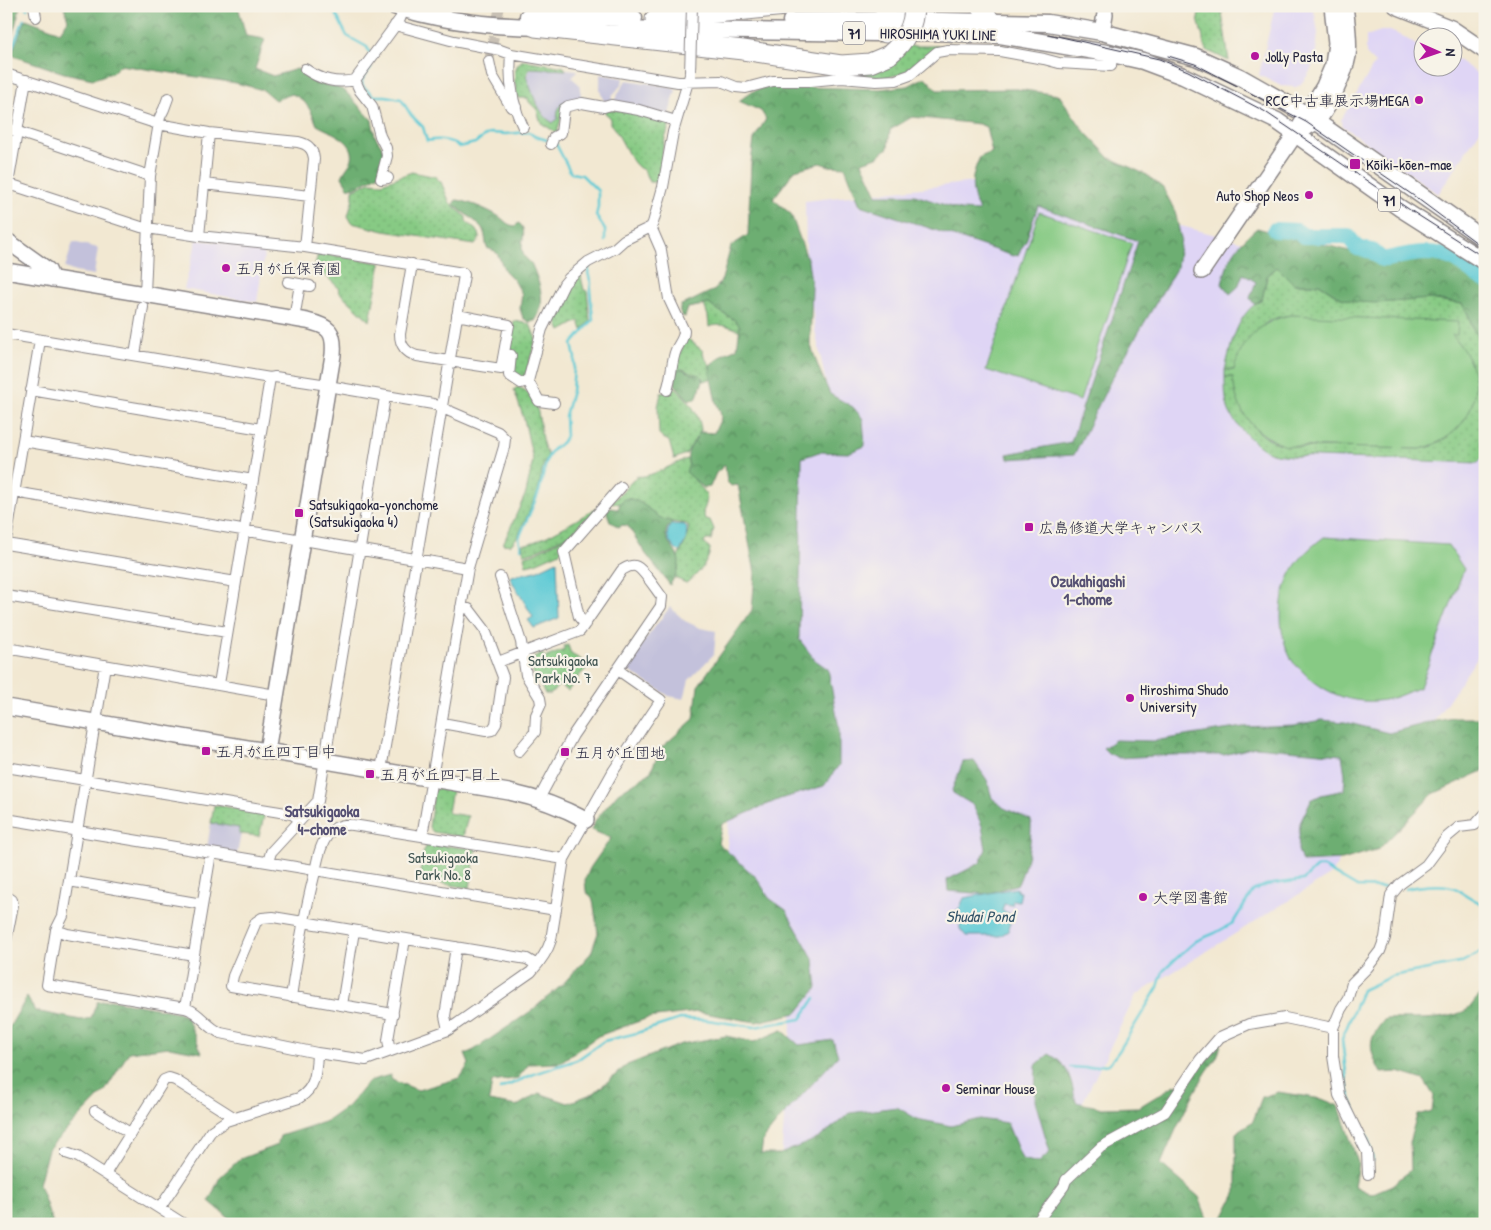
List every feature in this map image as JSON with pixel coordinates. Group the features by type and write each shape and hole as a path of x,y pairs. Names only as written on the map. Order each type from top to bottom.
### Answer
{"highway":[{"path":"655,19 786,6"},
{"path":"535,27 743,50 841,65 870,63 889,55 901,44 910,31 914,17 914,6"},
{"path":"980,6 991,22"}],"main road":[{"name":"HIROSHIMA YUKI LINE","path":"436,6 499,15 655,19 1048,23 1102,32 1142,41 1196,57 1240,77 1312,118 1485,240"},
{"name":"HIROSHIMA YUKI LINE","path":"399,8 436,18 469,23 535,27 886,20 988,33 1143,61 1183,76 1277,121 1400,208 1485,262"}],"street":[{"path":"34,6 36,17"},
{"path":"554,403 539,400 528,381 542,329 564,284 569,278 588,262 615,248 624,240 651,227 658,210 676,121 690,77 692,6"},
{"path":"1102,32 1105,14 1104,6"},
{"path":"1312,118 1333,64 1336,43 1332,6"},
{"path":"1202,271 1296,134 1335,93 1348,56 1345,6"},
{"path":"1396,6 1451,28 1485,51"},
{"path":"306,69 328,81 355,80 400,19 399,8"},
{"path":"395,25 511,54 678,82 690,77 746,88 773,81 810,81 842,78 886,81 906,77 938,52 948,50 1000,51 1059,63 1111,66 1112,54"},
{"path":"511,54 509,73 516,107 523,127"},
{"path":"489,61 492,75 511,107 516,107"},
{"path":"6,74 158,124 209,134 298,142 308,146 313,153 314,160 305,247"},
{"path":"6,196 26,80"},
{"path":"355,80 360,91 372,106 387,153 381,179 388,178"},
{"path":"135,355 144,300 150,176 158,124 168,98"},
{"path":"551,144 554,138 561,133 564,109 576,104 590,103 604,107 611,105 639,110 676,121"},
{"path":"6,128 150,176"},
{"path":"199,236 209,134"},
{"path":"7,183 148,228 199,236 305,247 463,273 381,770"},
{"path":"204,184 310,196"},
{"path":"651,227 661,250 669,298 684,334 675,352 667,390"},
{"path":"6,240 48,270 52,279"},
{"path":"412,264 400,329 401,342 404,349 414,356 501,369 509,325 456,315"},
{"path":"6,271 52,279 144,300 294,319 321,325 328,328 331,333 334,348 324,385 306,541 267,751"},
{"path":"288,282 305,285 294,319"},
{"path":"6,334 433,404 498,432 505,439 468,568 422,836"},
{"path":"40,340 6,542 236,582"},
{"path":"504,354 511,356 509,375 521,383 528,381"},
{"path":"218,684 270,378"},
{"path":"31,390 261,429"},
{"path":"268,862 272,852 318,801 385,396"},
{"path":"23,441 253,480"},
{"path":"585,624 579,617 564,552 621,487"},
{"path":"14,492 468,568"},
{"path":"498,662 580,631 622,570 628,567 635,566 640,569 662,598 661,606 573,735 539,799"},
{"path":"500,577 523,653 526,675 540,698 541,704 536,715 535,732 518,750"},
{"path":"6,596 228,632"},
{"path":"442,723 486,731 495,728 504,679 484,627 469,609 461,608"},
{"path":"6,648 270,694"},
{"path":"97,715 105,665"},
{"path":"94,729 63,916 56,930 47,985 185,1008 194,1011 211,1028 221,1033 318,1053 366,1060 448,1030 531,972 550,946 564,860 614,770 661,700 618,670"},
{"path":"6,707 509,792 539,799 586,820"},
{"path":"6,767 292,814 300,820"},
{"path":"1368,1174 1367,1152 1339,1095 1333,1056 1333,1028 1341,1008 1348,998 1352,983 1380,951 1385,938 1391,895 1400,884 1426,865 1447,837 1459,826 1475,825 1485,814"},
{"path":"6,819 556,910"},
{"path":"291,997 302,922 323,844 327,835 334,828 342,825 353,825 564,860"},
{"path":"185,1008 211,853"},
{"path":"69,881 202,904"},
{"path":"6,896 12,900 13,905 6,941"},
{"path":"392,1014 230,986 253,927 258,920 270,917 527,959 536,965"},
{"path":"56,930 67,934 194,955"},
{"path":"342,1005 354,930"},
{"path":"390,1051 388,1040 405,939"},
{"path":"448,1030 445,1016 456,947"},
{"path":"1040,1218 1064,1186 1066,1180 1101,1147 1165,1112 1200,1060 1220,1037 1249,1024 1285,1018 1333,1028"},
{"path":"160,1208 204,1138 219,1125 302,1096 315,1080 318,1053"},
{"path":"105,1174 162,1082 167,1079 174,1080 235,1118"},
{"path":"95,1111 130,1133"},
{"path":"66,1153 78,1157 184,1224"}],"shaded area":[{"path":"1275,6 1311,6 1315,15 1318,33 1313,65 1308,75 1296,87 1281,86 1259,75"},
{"name":"RCC中古車展示場MEGA","path":"1381,31 1390,31 1414,44 1414,78 1464,78 1464,64 1485,79 1485,123 1438,194 1343,126 1341,120 1375,63 1366,54 1366,36"},
{"path":"530,69 577,70 572,78 579,84 582,101 573,100 562,103 558,110 557,119 553,123 547,120 534,99 527,77"},
{"path":"600,74 623,78 622,84 612,96 612,101 605,104 600,91"},
{"path":"626,80 667,86 676,90 668,117 614,101"},
{"name":"Hiroshima Shudo University","path":"1019,177 1158,220 1312,260 1485,317 1485,646 1330,875 1136,995 1048,1172 781,1162 796,957 727,875 729,806 794,664 794,455 835,426 815,330 806,252 805,201"},
{"name":"五月が丘保育園","path":"197,240 265,247 257,302 184,289"},
{"path":"73,242 98,248 94,275 75,272 65,268"},
{"path":"670,607 685,621 700,628 716,631 714,654 689,680 684,699 669,696 627,670 626,665"},
{"path":"211,823 240,828 239,834 241,834 237,854 207,848"}],"green space":[{"path":"6,6 20,6 7,48"},
{"path":"64,6 238,6 246,36 265,39 255,69 273,76 297,69 321,84 345,91 372,120 375,136 384,152 378,175 354,188 348,187 342,177 352,159 350,147 334,134 317,125 305,103 292,94 275,100 263,90 236,83 120,65 112,73 93,79 64,73 11,55 26,19 60,32 68,20"},
{"path":"1200,6 1221,6 1229,61 1206,50 1198,19"},
{"path":"910,46 948,46 901,74 882,78 846,72"},
{"path":"524,60 564,67 566,70 530,68 526,76 539,109 553,123 557,119 558,110 562,103 577,100 565,104 557,133 541,123 537,110 529,102 528,98 518,98 515,71 517,66"},
{"path":"925,77 937,90 1017,89 1059,95 1085,132 1110,158 1147,175 1163,188 1175,211 1181,239 1177,267 1112,378 1074,455 1008,459 1007,454 1071,442 1138,241 1038,206 1026,241 1018,255 1013,256 860,205 845,167 829,166 820,163 795,170 773,199 791,214 808,261 812,288 810,343 819,369 830,394 853,407 863,419 865,446 848,453 819,452 802,458 799,639 815,660 828,669 839,728 839,765 824,786 780,799 722,824 718,843 757,878 769,898 786,910 814,960 817,988 797,1013 756,1022 697,1012 648,1018 598,1036 559,1063 529,1064 518,1078 492,1082 489,1101 517,1106 539,1093 568,1103 594,1093 627,1065 681,1044 726,1036 754,1042 782,1030 799,1045 833,1040 838,1056 763,1140 761,1154 780,1154 819,1138 850,1113 897,1107 917,1119 951,1126 980,1119 1007,1123 1022,1159 1038,1163 1050,1152 1035,1101 1036,1065 1049,1054 1056,1058 1065,1068 1071,1080 1076,1102 1102,1108 1139,1107 1175,1085 1185,1084 1221,1042 1217,1057 1192,1097 1161,1164 1199,1197 1208,1221 1212,1224 236,1224 209,1201 220,1177 240,1159 277,1145 280,1136 327,1121 348,1106 369,1081 390,1075 392,1080 418,1090 460,1078 469,1064 465,1054 474,1050 531,1011 562,985 591,953 598,933 593,900 586,891 585,880 590,868 611,838 591,830 594,822 618,793 650,773 661,748 694,719 698,686 752,610 755,573 738,485 731,486 727,482 725,465 716,473 710,487 704,488 686,472 689,465 688,456 690,448 700,432 714,433 721,418 711,379 710,365 724,354 737,348 740,326 733,319 709,304 688,308 685,317 681,314 680,310 681,305 715,290 722,279 731,246 748,235 754,139 766,119 761,111 739,101 751,92 768,86 880,89 908,86","holes":["912,117 979,124 986,127 992,152 980,157 974,171 972,184 979,211 960,210 915,195 877,195 862,162 877,157 888,148 890,130"]},
{"path":"605,109 638,113 670,123 663,145 661,177 657,182 649,182 644,170 634,163 610,124 610,117 605,113"},
{"path":"412,172 437,177 450,203 466,217 466,221 479,233 480,238 475,245 384,231 352,223 348,216 353,199 353,190 370,182 382,183"},
{"path":"456,200 484,209 510,225 515,226 519,223 522,226 524,234 523,253 532,265 541,293 541,307 535,321 529,322 523,318 520,309 522,294 514,280 505,271 495,251 487,248 482,228 453,204"},
{"path":"1039,212 1132,243 1080,401 986,370"},
{"path":"1257,228 1275,233 1296,234 1306,240 1387,262 1409,257 1433,256 1455,265 1485,285 1485,345 1473,329 1462,304 1430,299 1378,303 1356,302 1341,298 1319,284 1294,284 1277,267 1267,276 1262,300 1254,304 1250,298 1256,282 1243,274 1238,287 1230,294 1222,284 1227,266 1238,247"},
{"path":"318,253 381,263 370,321 315,266"},
{"path":"1277,267 1294,284 1319,284 1341,298 1430,299 1462,304 1473,329 1485,345 1485,432 1481,442 1485,455 1478,463 1282,455 1272,453 1259,446 1246,434 1235,421 1228,408 1225,377 1234,377 1238,400 1255,429 1264,436 1285,445 1420,449 1433,446 1460,345 1451,335 1291,315 1271,320 1260,329 1249,342 1234,370 1225,370 1236,330 1253,305 1262,300 1267,276"},
{"path":"580,272 584,290 587,291 590,321 582,330 579,321 561,331 556,313 559,299"},
{"path":"709,304 737,323 740,326 740,331 725,326 709,327 704,305"},
{"path":"1291,315 1458,322 1457,335 1452,335 1462,348 1472,367 1475,386 1469,411 1463,422 1444,439 1420,449 1286,446 1264,435 1248,420 1242,411 1233,377 1225,377 1225,370 1234,370 1247,341 1262,327 1270,322"},
{"path":"514,321 530,324 536,339 525,377 522,379 513,374 509,351"},
{"path":"687,338 703,351 704,357 710,365 711,379 703,381 703,378 683,369 676,371 676,361"},
{"path":"679,369 702,378 703,381 696,399 689,400 675,385 676,371"},
{"path":"672,386 691,405 698,418 701,430 686,454 674,459 669,441 659,434 658,407 661,393 668,391"},
{"path":"517,387 525,390 535,403 543,443 548,455 543,466 538,492 518,536 511,545 503,544 526,493 533,460 524,419 514,390"},
{"path":"687,459 692,476 706,496 707,500 703,512 705,519 710,520 714,529 711,540 706,540 704,543 710,548 708,558 698,572 686,583 675,578 678,568 678,557 686,541 689,527 687,524 660,519 635,500 622,501 620,504 611,503 637,476 655,473"},
{"path":"624,499 637,501 659,517 671,521 672,523 667,528 666,533 679,562 670,585 645,553 628,526 618,527 610,521 606,510 610,508 618,509"},
{"path":"598,507 580,529 533,552 524,554 522,544 528,544 548,536"},
{"path":"578,531 560,552 526,565 524,556 533,554"},
{"path":"1324,537 1448,545 1464,569 1420,687 1388,699 1376,701 1356,700 1328,691 1312,680 1293,662 1285,645 1281,626 1281,606 1285,588 1291,573 1300,559"},
{"name":"Satsukigaoka Park No. 7","path":"568,645 571,654 590,665 568,691 559,685 551,694 545,694 533,672 533,658 543,654 544,658 564,650 564,646"},
{"path":"1454,718 1485,718 1485,770 1433,794 1379,849 1342,860 1302,862 1298,850 1300,823 1311,800 1321,795 1344,790 1345,775 1342,755 1255,747 1224,755 1170,755 1119,758 1108,753 1103,748 1115,740 1153,741 1243,727 1294,725 1322,720 1345,722 1389,733"},
{"path":"974,761 987,780 992,798 1004,808 1031,820 1031,837 1028,853 1018,884 987,894 948,891 947,880 980,863 986,849 982,826 973,805 953,793 952,790 963,762"},
{"path":"438,788 452,790 448,813 468,816 463,837 433,832 429,827 434,791"},
{"path":"214,805 265,813 259,836 239,834 239,828 211,823"},
{"name":"Satsukigaoka Park No. 8","path":"427,844 476,849 470,888 420,880 421,858"},
{"path":"1485,993 1485,1224 1220,1224 1236,1192 1236,1133 1253,1121 1262,1097 1278,1092 1322,1099 1339,1106 1358,1163 1354,1186 1371,1194 1392,1185 1411,1170 1410,1139 1417,1115 1432,1111 1434,1096 1424,1080 1398,1072 1381,1073 1372,1050 1372,1039 1385,1019 1446,1017 1465,1011"},
{"path":"27,997 35,1011 81,1020 91,1018 97,1002 110,1000 178,1012 186,1015 202,1053 169,1047 129,1052 105,1091 48,1149 39,1184 53,1224 6,1224 6,1033"}],"water":[{"path":"672,524 685,525 687,527 686,540 680,551 676,550 671,544 667,534"},
{"path":"557,561 559,618 534,628 528,620 533,617 510,578 511,576 536,571"},
{"name":"Shudai Pond","path":"1016,888 1018,892 1021,892 1019,901 1013,900 1012,905 1004,904 1002,911 1009,913 1008,920 1011,922 1008,931 1000,936 966,936 960,929 956,911 964,898"}],"waterway":[{"path":"332,6 347,36 367,47 370,54"},
{"path":"12,48 24,19"},
{"path":"371,67 362,80 363,86 374,96 401,99 411,115 423,127 427,141 444,140 452,142 459,147 475,143 491,133 529,132 534,136 547,140"},
{"path":"555,142 571,173 582,175 598,191 596,216 605,229 605,241"},
{"path":"1275,230 1297,231 1304,236 1348,236 1357,248 1372,251 1382,259 1422,253 1448,256 1485,280"},
{"path":"521,548 519,538 539,492 547,459 553,449 562,443 566,436 565,416 572,391 575,358 572,344 593,320 589,267"},
{"path":"1070,1067 1086,1068 1109,1064 1158,987 1163,971 1196,941 1233,923 1253,891 1266,885 1303,880 1317,867 1323,867 1357,887 1388,888"},
{"path":"1405,889 1431,885 1451,887 1485,905"},
{"path":"1373,1161 1368,1139 1348,1090 1342,1039 1362,990 1392,976 1460,963 1485,950"},
{"path":"500,1089 534,1074 577,1060 604,1041 680,1019 707,1020 754,1027 801,1019 815,998"}],"tunnel":[{"path":"489,61 500,6"}],"tram line":[{"path":"1048,34 1159,59 1188,71 1264,111 1410,210 1485,258"},
{"path":"1168,56 1195,64 1306,122 1414,196 1485,249"}],"place":[{"name":"Jolly Pasta","path":"1255,56"},
{"name":"RCC中古車展示場MEGA","path":"1419,100"},
{"name":"Kōiki-kōen-mae","path":"1355,164"},
{"name":"Auto Shop Neos","path":"1309,195"},
{"name":"五月が丘保育園","path":"226,268"},
{"name":"Satsukigaoka-yonchome (Satsukigaoka 4)","path":"299,513"},
{"name":"広島修道大学キャンパス","path":"1029,527"},
{"name":"Hiroshima Shudo University","path":"1130,698"},
{"name":"五月が丘四丁目中","path":"206,751"},
{"name":"五月が丘団地","path":"565,752"},
{"name":"五月が丘四丁目上","path":"370,774"},
{"name":"大学図書館","path":"1143,897"},
{"name":"Seminar House","path":"946,1088"}],"district":[{"name":"Ozukahigashi 1-chome","path":"1088,590"},
{"name":"Satsukigaoka 4-chome","path":"322,820"}]}
